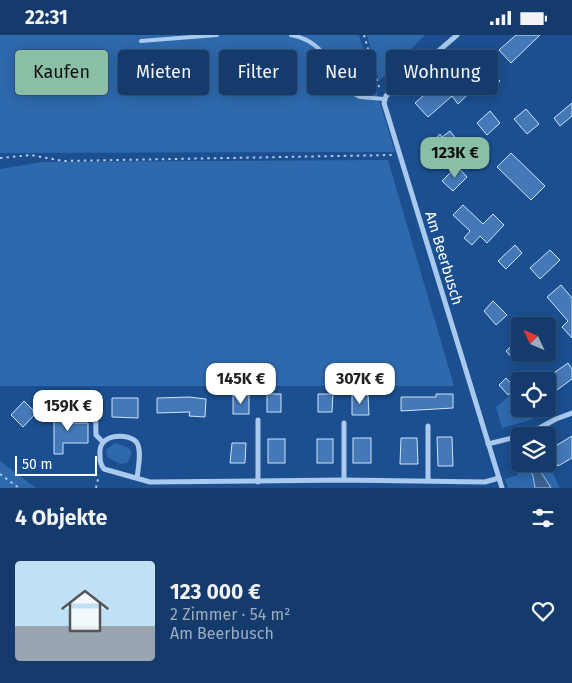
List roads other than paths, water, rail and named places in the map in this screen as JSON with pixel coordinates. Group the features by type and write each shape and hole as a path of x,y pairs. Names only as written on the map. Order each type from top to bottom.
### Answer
{"street":[{"path":"384,99 457,35"},
{"name":"Am Beerbusch","path":"384,99 502,488"},
{"path":"54,393 96,393 96,435 102,441"},
{"path":"488,444 528,434 572,413"},
{"path":"258,420 258,482"},
{"path":"344,423 344,479"},
{"path":"428,426 428,481"},
{"path":"138,478 139,447 136,441 131,438 115,437 107,437 102,441 99,447 100,464 104,469 150,482 258,482 344,479 486,482 499,478"}],"lane":[{"path":"140,41 177,36 216,35"},
{"path":"291,35 303,37 329,59 342,88 360,97 384,99"}]}
